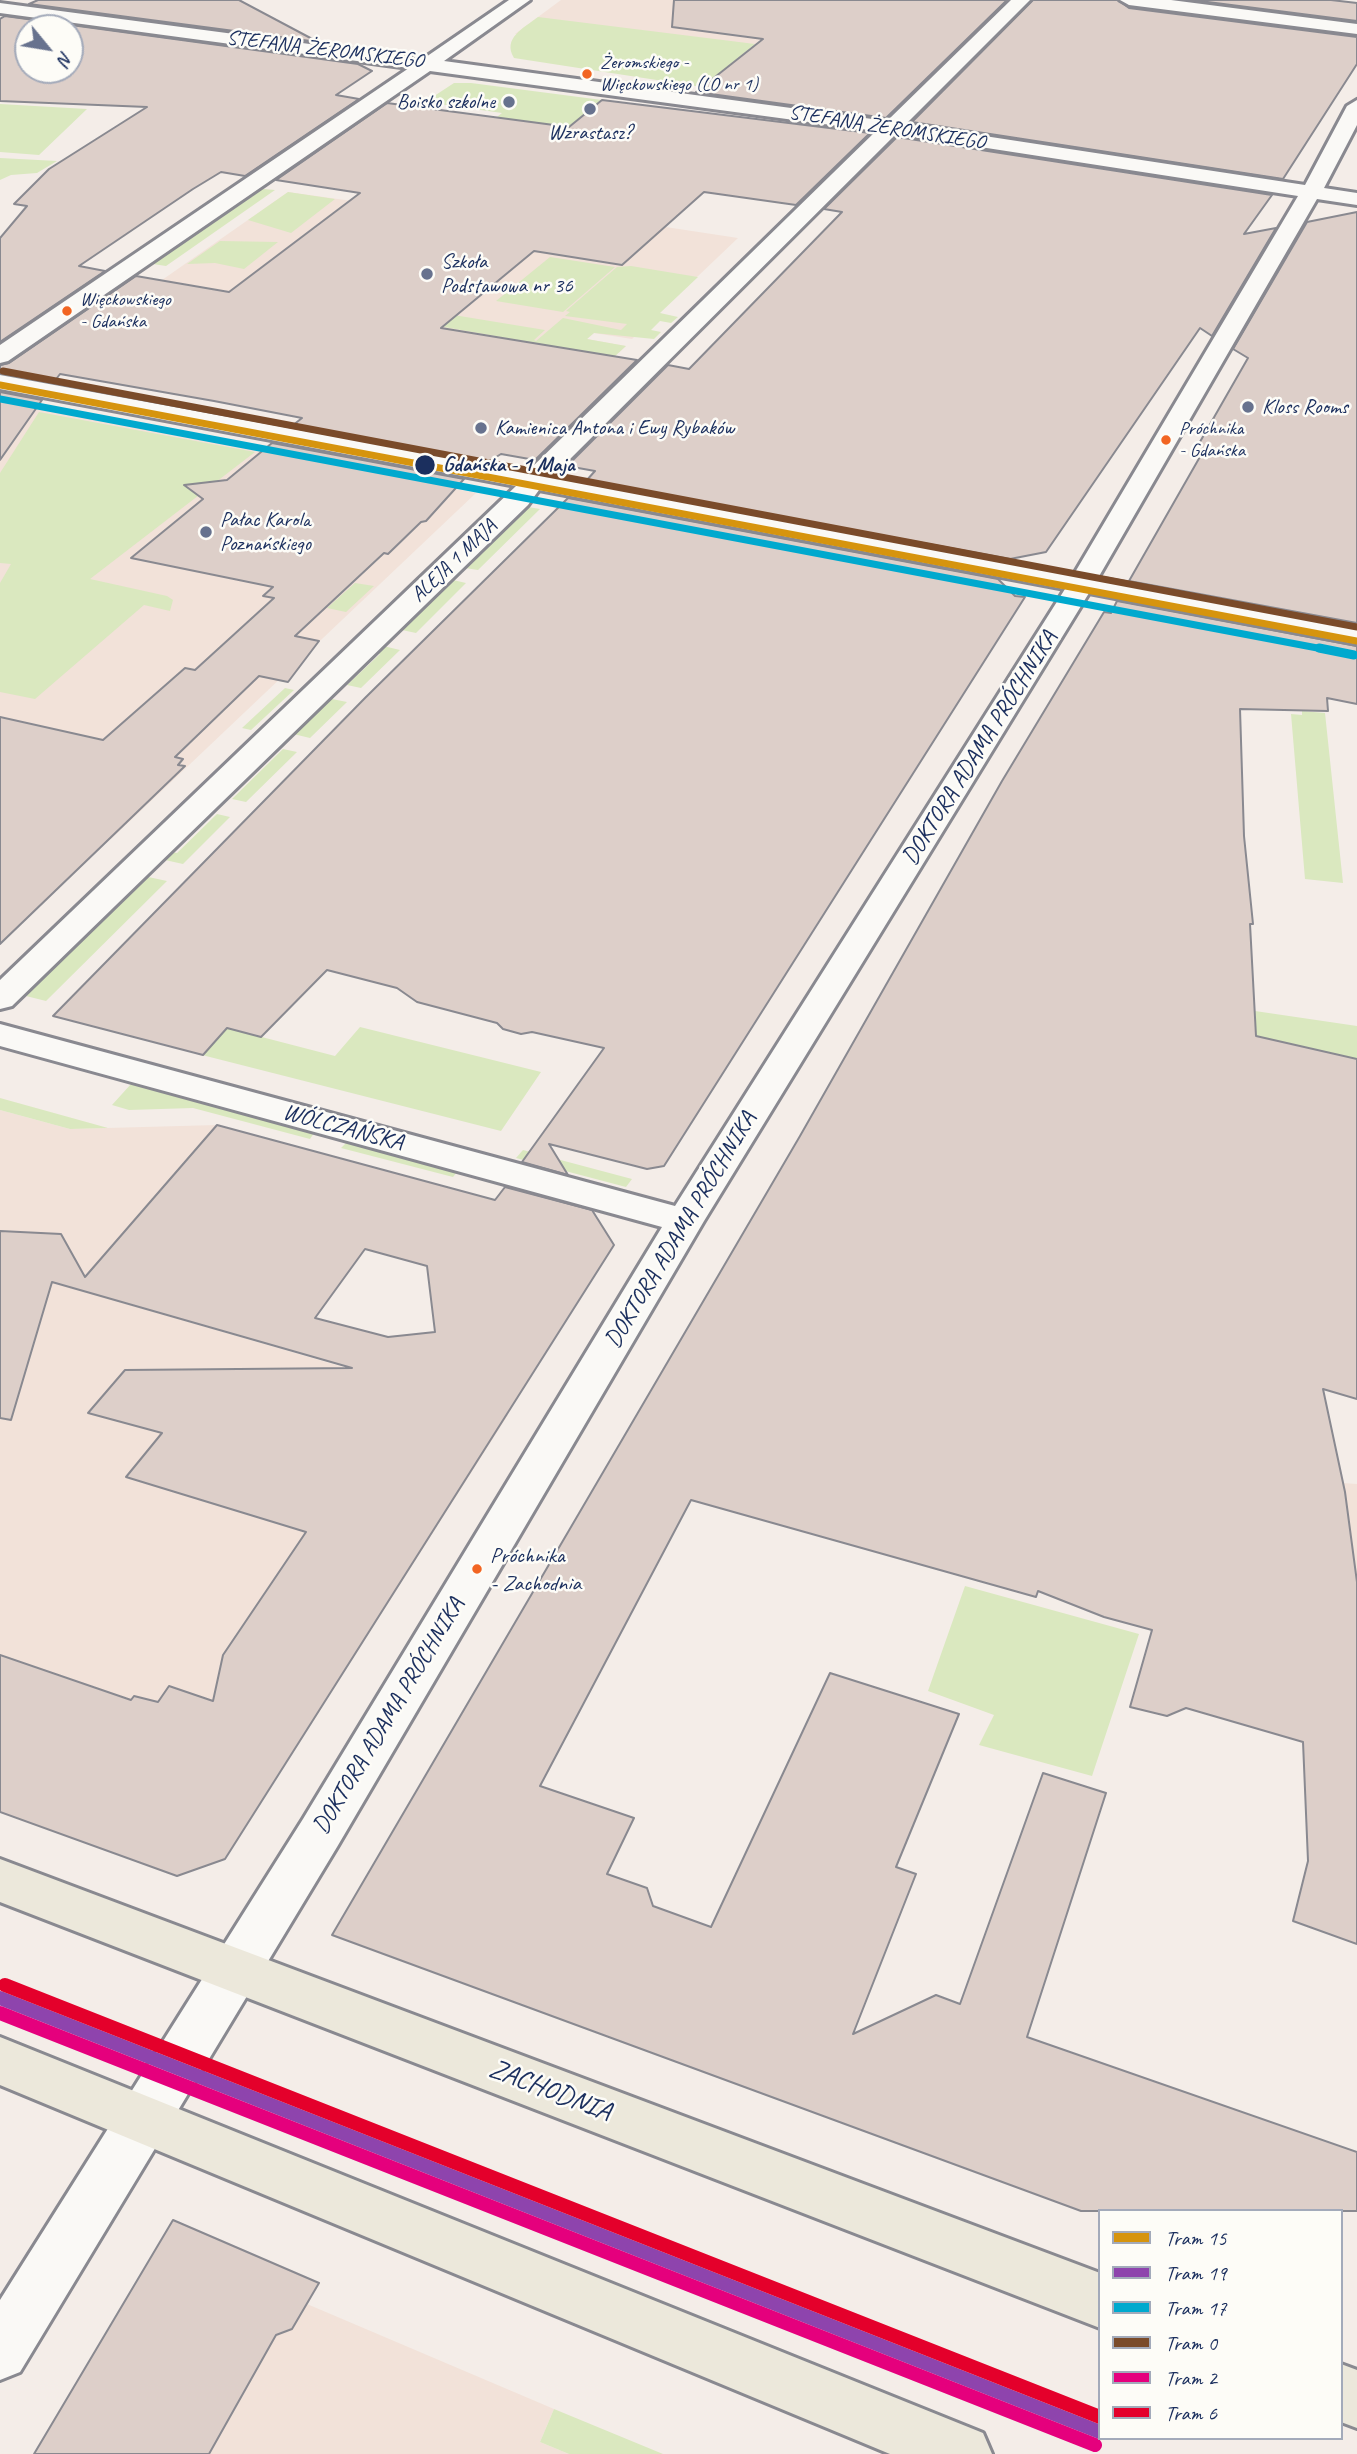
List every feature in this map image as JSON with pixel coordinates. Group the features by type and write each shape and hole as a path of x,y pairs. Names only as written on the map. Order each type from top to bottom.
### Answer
{"main road":[{"name":"ZACHODNIA","path":"0,1880 1098,2300"},
{"path":"0,2061 962,2454"}],"street":[{"path":"0,356 521,0"},
{"name":"ALEJA 1 MAJA","path":"0,999 519,499 533,481 1021,0"},
{"path":"1129,0 1357,29"},
{"name":"STEFANA ŻEROMSKIEGO","path":"0,8 427,63 890,128 1357,199"},
{"path":"460,40 485,71"},
{"name":"DOKTORA ADAMA PRÓCHNIKA","path":"0,2352 235,1971 685,1221 1082,583 1311,192 1357,106"},
{"path":"0,382 1357,635"},
{"name":"WÓLCZAŃSKA","path":"0,1035 685,1221"}],"shaded area":[{"path":"561,0 808,0 755,44 515,34"},
{"name":"Szkoła Podstawowa nr 36","path":"288,192 452,215 475,198 738,238 632,339 594,333 587,339 626,346 614,357 162,280"},
{"path":"37,407 476,493 111,839 0,813 0,460"},
{"path":"0,1110 70,1129 217,1125 98,1261 86,1292 508,1415 225,1859 177,1876 0,1812"},
{"path":"1343,1483 1357,1484 1357,1582 1350,1535"},
{"path":"173,2220 319,2283 307,2304 554,2409 540,2442 569,2454 34,2454"}],"green space":[{"path":"538,17 755,44 702,87 514,58 511,51 513,39"},
{"name":"Boisko szkolne","path":"454,83 602,100 563,131 493,120 502,113 425,102"},
{"path":"0,104 87,109 39,155 0,152"},
{"path":"0,158 57,161 37,173 11,175 0,180"},
{"path":"263,189 275,190 166,266 153,264"},
{"path":"288,192 335,199 291,233 248,220"},
{"path":"220,241 278,242 244,269 215,263 187,264"},
{"path":"550,257 615,267 563,312 496,301"},
{"path":"631,266 698,277 660,313 678,317 671,323 660,321 651,330 661,332 654,339 594,333 587,339 626,346 614,357 342,309 356,299 545,330 534,340 536,341 563,318 621,330 627,324 565,316 570,312 566,311 617,267"},
{"path":"39,412 255,452 90,579 167,596 173,600 170,611 144,605 35,699 0,692 0,583 11,564 0,563 0,473"},
{"path":"528,507 540,509 478,570 465,568"},
{"path":"453,580 466,583 416,633 402,630"},
{"path":"355,583 374,586 346,612 327,608"},
{"path":"375,644 400,650 361,688 347,685 380,654 369,651"},
{"path":"285,688 294,690 251,730 242,728"},
{"path":"322,697 347,702 310,738 285,732"},
{"path":"1302,711 1325,713 1343,883 1305,879 1291,714 1302,715"},
{"path":"283,749 297,752 246,802 232,799"},
{"path":"217,814 230,817 183,864 156,858 164,850 177,853"},
{"path":"139,875 167,881 46,1001 18,994"},
{"path":"1255,1011 1357,1026 1357,1059 1256,1036"},
{"path":"360,1027 541,1072 501,1131 202,1055 227,1028 335,1056"},
{"path":"131,1084 314,1133 310,1139 193,1108 129,1110 112,1105"},
{"path":"0,1098 108,1128 70,1129 0,1110"},
{"path":"346,1143 457,1172 453,1177 341,1148"},
{"path":"523,1150 632,1179 626,1187 516,1158"},
{"path":"965,1586 1139,1634 1092,1776 979,1745 994,1715 928,1691"},
{"path":"554,2409 663,2454 569,2454 540,2442"}],"building":[{"path":"38,0 239,0 318,42 29,4"},
{"path":"674,0 1007,0 886,118 696,92 763,39 672,27"},
{"path":"1033,0 1118,0 1129,8 1357,37 1357,64 1283,179 912,122"},
{"path":"1192,0 1331,0 1357,3 1357,21"},
{"path":"5,16 14,17 14,84 84,84 84,27 358,64 372,71 336,95 359,99 245,176 221,172 79,266 105,271 0,342 0,238 27,206 14,204 49,169 147,107 0,101 0,19"},
{"path":"602,100 870,133 796,205 704,192 622,265 534,251 441,328 637,360 535,460 501,454 488,462 292,426 302,418 214,401 60,374 54,382 0,373 0,365 9,363 136,276 229,292 360,193 276,180 387,103 569,127"},
{"path":"897,137 1272,195 1244,234 1276,228 1212,336 1200,328 1046,552 1010,559 586,481 595,471 567,466 668,365 689,369 842,212 824,209"},
{"path":"1357,212 1357,623 1129,581 1201,455 1193,454 1248,358 1233,349 1307,222"},
{"path":"0,392 42,400 0,460"},
{"path":"272,443 464,479 426,521 421,522 388,554 384,553 295,636 319,641 288,682 259,676 175,757 183,759 178,765 185,766 0,944 0,717 103,740 185,668 195,670 274,598 263,596 273,587 131,558 203,499 184,485 227,480"},
{"path":"568,498 998,579 1015,596 1025,597 664,1166 647,1169 549,1144 568,1175 522,1162 604,1048 532,1032 521,1034 503,1029 497,1023 417,1002 397,988 327,970 261,1037 227,1028 203,1055 53,1016 365,698"},
{"path":"1117,601 1357,646 1357,704 1327,698 1328,711 1240,709 1244,836 1253,924 1250,924 1256,1036 1357,1059 1357,1399 1323,1389 1345,1492 1357,1582 1357,1944 1293,1921 1308,1861 1303,1742 1186,1708 1167,1716 1130,1707 1152,1630 1104,1617 1038,1591 1036,1597 691,1500 540,1786 634,1818 607,1874 647,1888 653,1906 711,1927 830,1673 959,1714 896,1867 916,1874 853,2034 936,1995 960,2004 1043,1773 1106,1793 1027,2037 1357,2152 1357,2211 1081,2211 332,1935 800,1136 1002,781 1104,612 1111,613"},
{"path":"217,1125 495,1200 505,1187 592,1210 614,1245 225,1859 177,1876 0,1812 0,1655 131,1700 134,1696 158,1702 169,1686 213,1701 223,1655 306,1532 126,1477 162,1433 88,1413 125,1370 352,1368 52,1282 11,1420 0,1418 0,1231 61,1234 85,1277","holes":["365,1249 427,1266 435,1332 388,1337 315,1318"]},
{"path":"173,2220 319,2283 292,2329 276,2335 209,2454 34,2454"}],"tram line":[{"name":"0","path":"3,371 1357,627"},
{"name":"15","path":"0,385 1357,641"},
{"name":"17","path":"0,399 1354,655"},
{"name":"6","path":"5,1985 1098,2416"},
{"name":"19","path":"0,1998 1098,2431"},
{"name":"2","path":"0,2013 1095,2445"}],"place":[{"name":"Żeromskiego - Więckowskiego (LO nr 1)","path":"587,74"},
{"name":"Boisko szkolne","path":"509,102"},
{"name":"Wzrastasz?","path":"590,109"},
{"name":"Szkoła Podstawowa nr 36","path":"427,274"},
{"name":"Więckowskiego - Gdańska","path":"67,311"},
{"name":"Kloss Rooms","path":"1248,407"},
{"name":"Kamienica Antona i Ewy Rybaków","path":"481,428"},
{"name":"Próchnika - Gdańska","path":"1166,440"},
{"name":"Gdańska - 1 Maja","path":"425,465"},
{"name":"Pałac Karola Poznańskiego","path":"206,532"},
{"name":"Próchnika - Zachodnia","path":"477,1569"}]}
